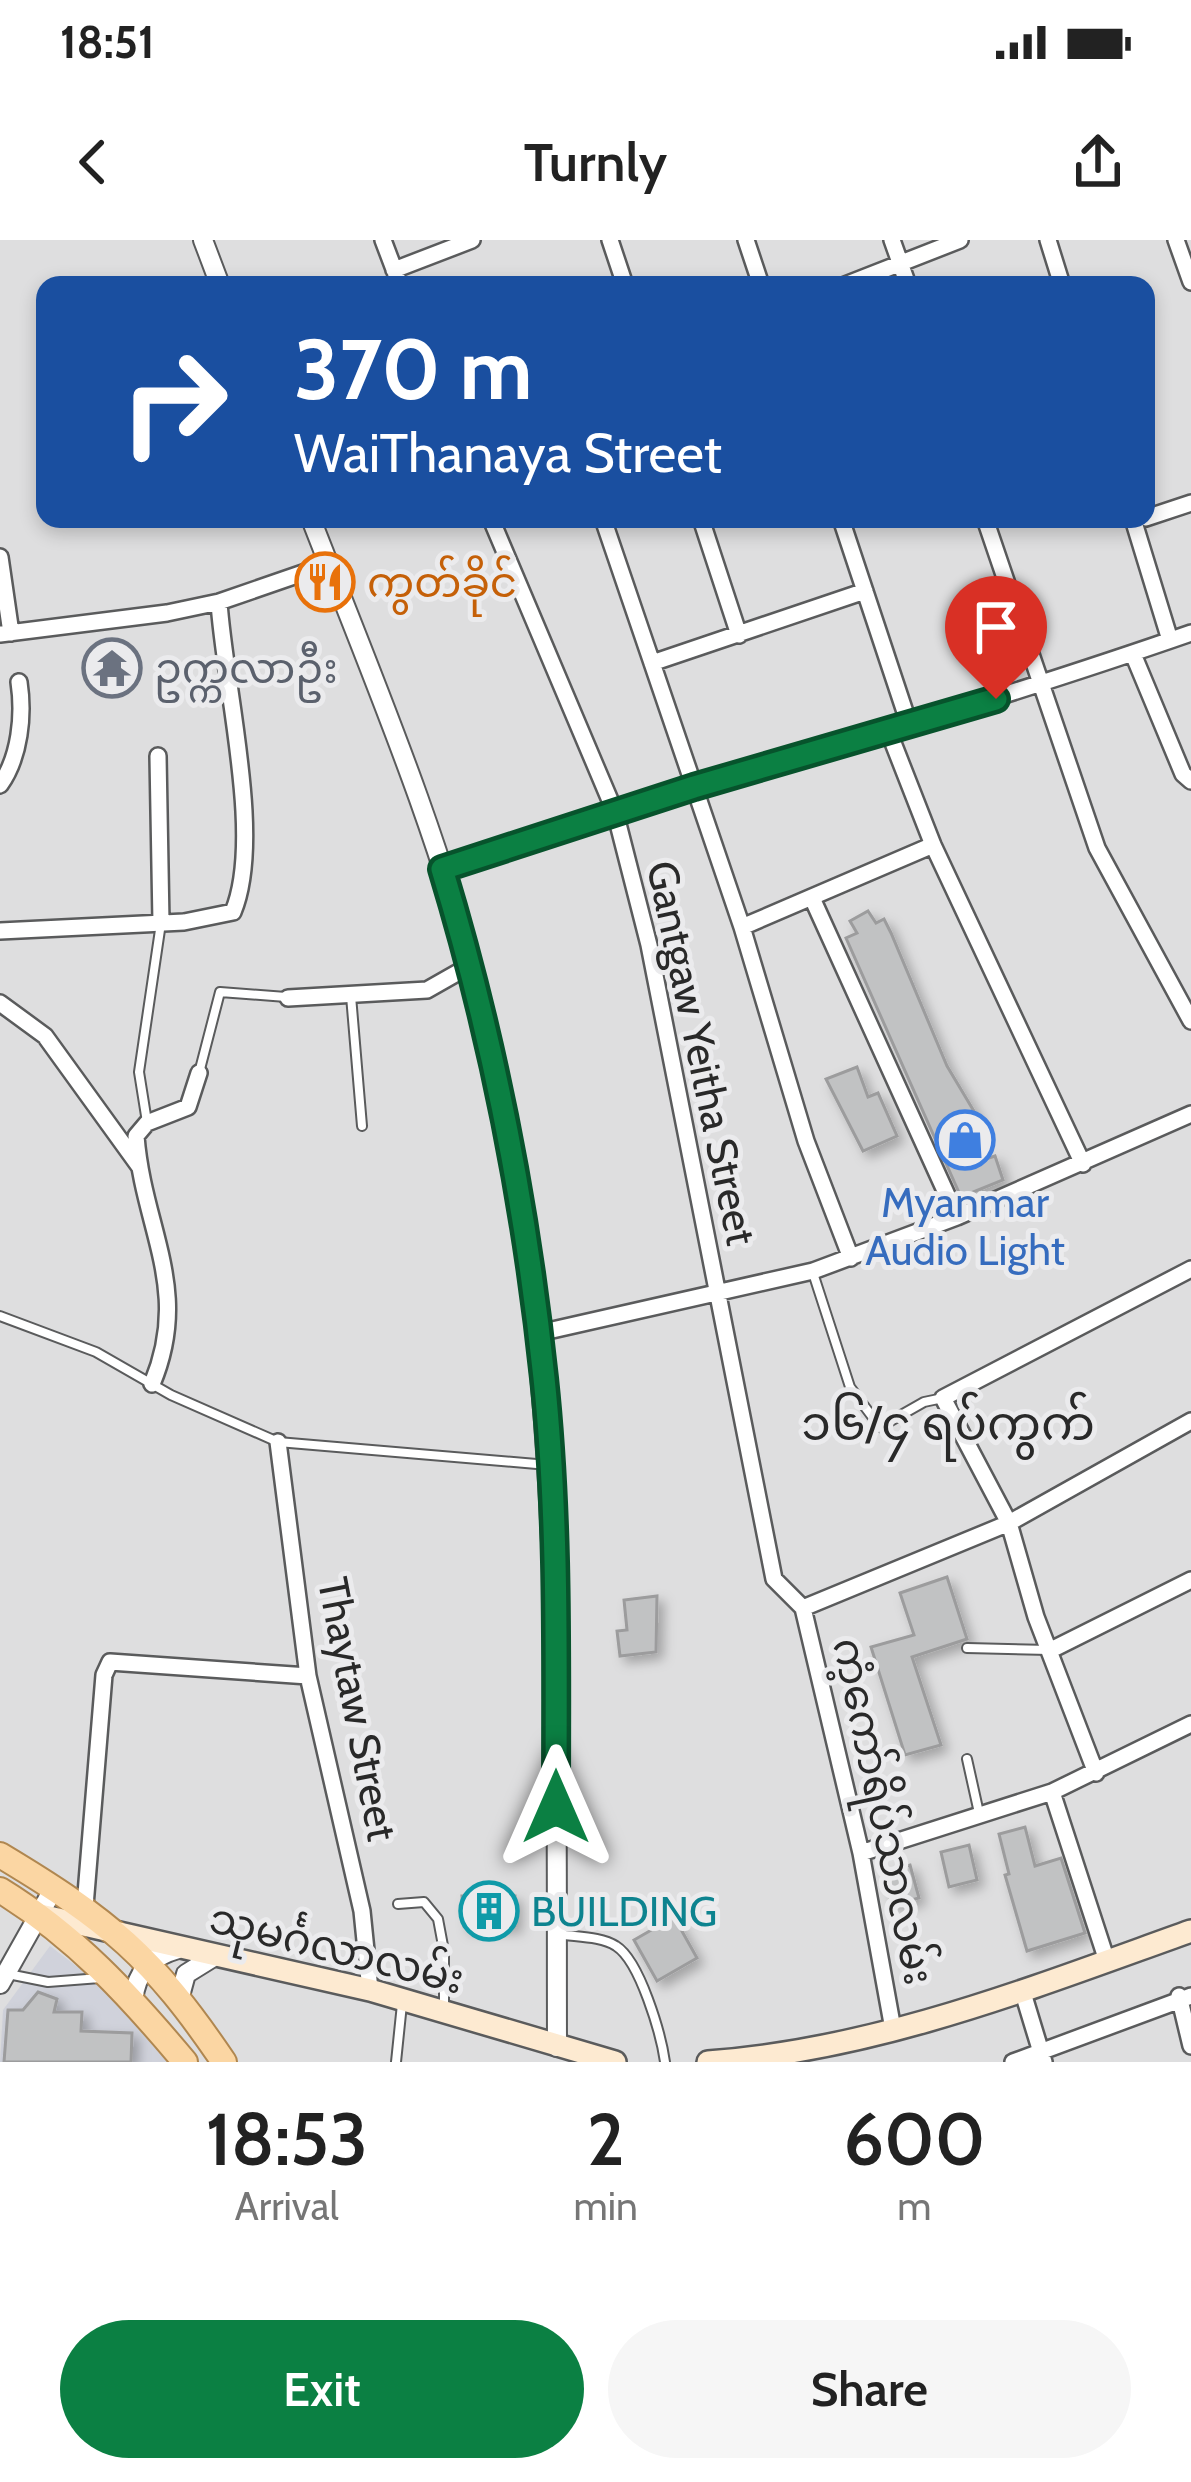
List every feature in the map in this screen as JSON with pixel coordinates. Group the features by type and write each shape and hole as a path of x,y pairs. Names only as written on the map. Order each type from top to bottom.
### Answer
{"main road":[{"path":"0,1855 85,1906 127,1938 179,1996 224,2062"},
{"path":"0,1891 39,1914 113,1976 185,2062"},
{"name":"သုမင်္ဂလာလမ်း","path":"39,1914 127,1938 370,1990 611,2062"},
{"path":"708,2062 760,2058 1023,1994 1191,1931"}],"street":[{"path":"202,240 216,276"},
{"path":"383,240 396,276"},
{"path":"401,276 472,240"},
{"path":"610,240 622,276"},
{"path":"746,240 758,276"},
{"path":"892,240 905,276"},
{"path":"869,276 960,240"},
{"path":"1048,240 1059,276"},
{"path":"1176,240 1191,282"},
{"path":"1155,515 1191,503"},
{"path":"315,528 442,869 471,965 538,1333 557,1597 556,2047"},
{"name":"Gantgaw Yeitha Street","path":"495,528 614,812 649,945 774,1579 803,1608"},
{"path":"607,528 742,927 806,1141 851,1258"},
{"path":"704,528 739,635"},
{"path":"844,528 908,724"},
{"path":"988,528 1097,848 1191,1022"},
{"path":"1141,528 1170,640"},
{"path":"0,557 6,634 219,602 329,564"},
{"path":"652,663 865,591"},
{"path":"0,931 217,919 233,912 240,894 242,798 219,602"},
{"path":"442,869 694,787 1040,686 1191,633"},
{"path":"1133,654 1183,774 1191,781"},
{"path":"0,785 10,772 23,711 19,682"},
{"path":"888,730 933,845 1083,1164"},
{"path":"158,756 161,922"},
{"path":"742,927 933,845"},
{"path":"812,898 958,1217"},
{"path":"288,998 427,990 471,965"},
{"path":"0,1003 45,1036 141,1169"},
{"path":"152,1384 171,1331 167,1286 136,1136 147,1123 188,1107 199,1073"},
{"path":"538,1333 813,1271 958,1217 1191,1114"},
{"path":"1096,1773 1009,1523 943,1399 1191,1269"},
{"path":"803,1608 1009,1523 1191,1421"},
{"name":"Thaytaw Street","path":"278,1442 308,1676 362,1911 370,1990"},
{"path":"1051,1650 1191,1580"},
{"name":"ကံ့ကော်ရိပ်သာလမ်း","path":"803,1608 861,1853 893,2029"},
{"path":"85,1906 104,1675 110,1662 308,1676"},
{"path":"861,1853 1052,1792 1191,1724"},
{"path":"1052,1792 1106,1961"},
{"path":"3,1979 55,1888"},
{"path":"133,2000 136,1980 149,1963 178,1949"},
{"path":"179,1996 186,1974 215,1956"},
{"path":"1023,1994 1042,2056"},
{"path":"1013,2062 1042,2056 1185,1996 1191,2046"}],"lane":[{"path":"147,1123 140,1072 161,922"},
{"path":"199,1073 220,992 288,998"},
{"path":"351,997 362,1126"},
{"path":"813,1271 850,1387 880,1427 924,1402 943,1399"},
{"path":"0,1316 95,1352 278,1442 549,1466"},
{"path":"967,1648 1051,1650"},
{"path":"967,1759 980,1815"},
{"path":"398,1904 424,1902 438,1919 444,2013"},
{"path":"556,1934 609,1942 626,1955 658,2027 665,2062"},
{"path":"3,1979 74,1982 113,1976"},
{"path":"396,2062 402,2000"}],"shaded area":[{"path":"50,1946 97,1982 167,2062 0,2062 3,2010"}],"building":[{"path":"868,911 876,923 884,919 947,1066 978,1118 967,1124 983,1160 995,1156 1003,1180 961,1197 846,938 857,933 850,921"},
{"path":"857,1067 868,1097 878,1093 897,1136 863,1151 826,1079"},
{"path":"947,1577 967,1639 912,1657 941,1745 905,1755 871,1647 914,1635 900,1593"},
{"path":"657,1596 656,1652 620,1656 617,1631 627,1630 624,1600"},
{"path":"1025,1827 1035,1866 1061,1858 1085,1933 1027,1951 1005,1875 1009,1874 999,1834"},
{"path":"969,1845 977,1880 949,1887 941,1852"},
{"path":"910,1865 919,1898 892,1905 883,1872"},
{"name":"BUILDING","path":"462,1896 515,1896 515,1926 464,1926"},
{"path":"674,1917 697,1958 657,1981 634,1940"},
{"path":"38,1992 57,1999 54,2012 82,2012 81,2031 132,2033 131,2062 4,2062 8,2010 23,2010"}],"place":[{"name":"ကွတ်ခိုင်","path":"325,582"},
{"name":"ဥက္ကလာဦး","path":"112,668"},
{"name":"Myanmar Audio Light","path":"965,1140"},
{"name":"BUILDING","path":"489,1911"}],"district":[{"name":"၁၆/၄ ရပ်ကွက်","path":"948,1423"}],"route":[{"path":"556,1807 557,1597 545,1381 482,1002 442,869 694,787 996,699"}]}
